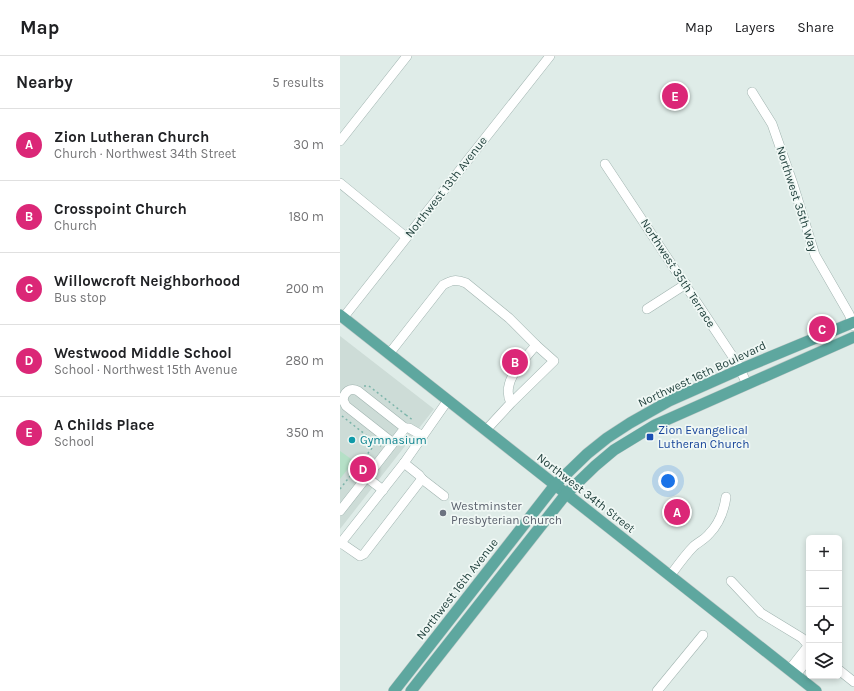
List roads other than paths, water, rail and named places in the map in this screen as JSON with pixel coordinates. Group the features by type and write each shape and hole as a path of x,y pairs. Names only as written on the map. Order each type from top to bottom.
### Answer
{"main road":[{"name":"Northwest 34th Street","path":"342,316 816,691"},
{"name":"Northwest 16th Boulevard","path":"555,485 586,454 630,423 669,402 741,369 854,323"},
{"path":"411,691 566,494 614,450 634,437 676,415 854,337"},
{"name":"Northwest 16th Avenue","path":"394,691 555,485"},
{"path":"449,620 460,627"}],"street":[{"path":"340,141 407,56"},
{"name":"Northwest 13th Avenue","path":"342,316 550,56"},
{"name":"Northwest 35th Way","path":"752,92 772,124 794,184 814,256 854,323"},
{"name":"Northwest 35th Terrace","path":"605,164 741,369 747,384"},
{"path":"340,183 406,237"},
{"path":"389,354 443,285 451,280 458,279 466,283 509,318 554,361 486,430"},
{"path":"647,309 686,284"},
{"path":"511,403 509,398 510,382 514,373 536,345"},
{"path":"393,442 346,406 343,400 345,394 351,389 358,390 405,428 409,428 423,436"},
{"path":"422,479 364,554 360,556 355,554 341,544 404,463 448,400"},
{"path":"340,511 405,428"},
{"path":"404,463 444,496"},
{"path":"366,477 383,490"},
{"path":"670,576 679,563 696,545 709,535 719,522 725,507 726,497"},
{"path":"731,581 761,613 802,638 806,643"},
{"path":"657,691 703,635"},
{"path":"792,673 806,649"},
{"path":"792,673 806,661"},
{"path":"842,672 854,682"}],"place":[{"name":"A Childs Place","path":"675,96"},
{"name":"Willowcroft Neighborhood","path":"822,329"},
{"name":"Crosspoint Church","path":"515,362"},
{"name":"Zion Evangelical Lutheran Church","path":"650,437"},
{"name":"Gymnasium","path":"352,440"},
{"name":"Westwood Middle School","path":"363,469"},
{"name":"Zion Lutheran Church","path":"677,512"},
{"name":"Westminster Presbyterian Church","path":"443,513"}]}
